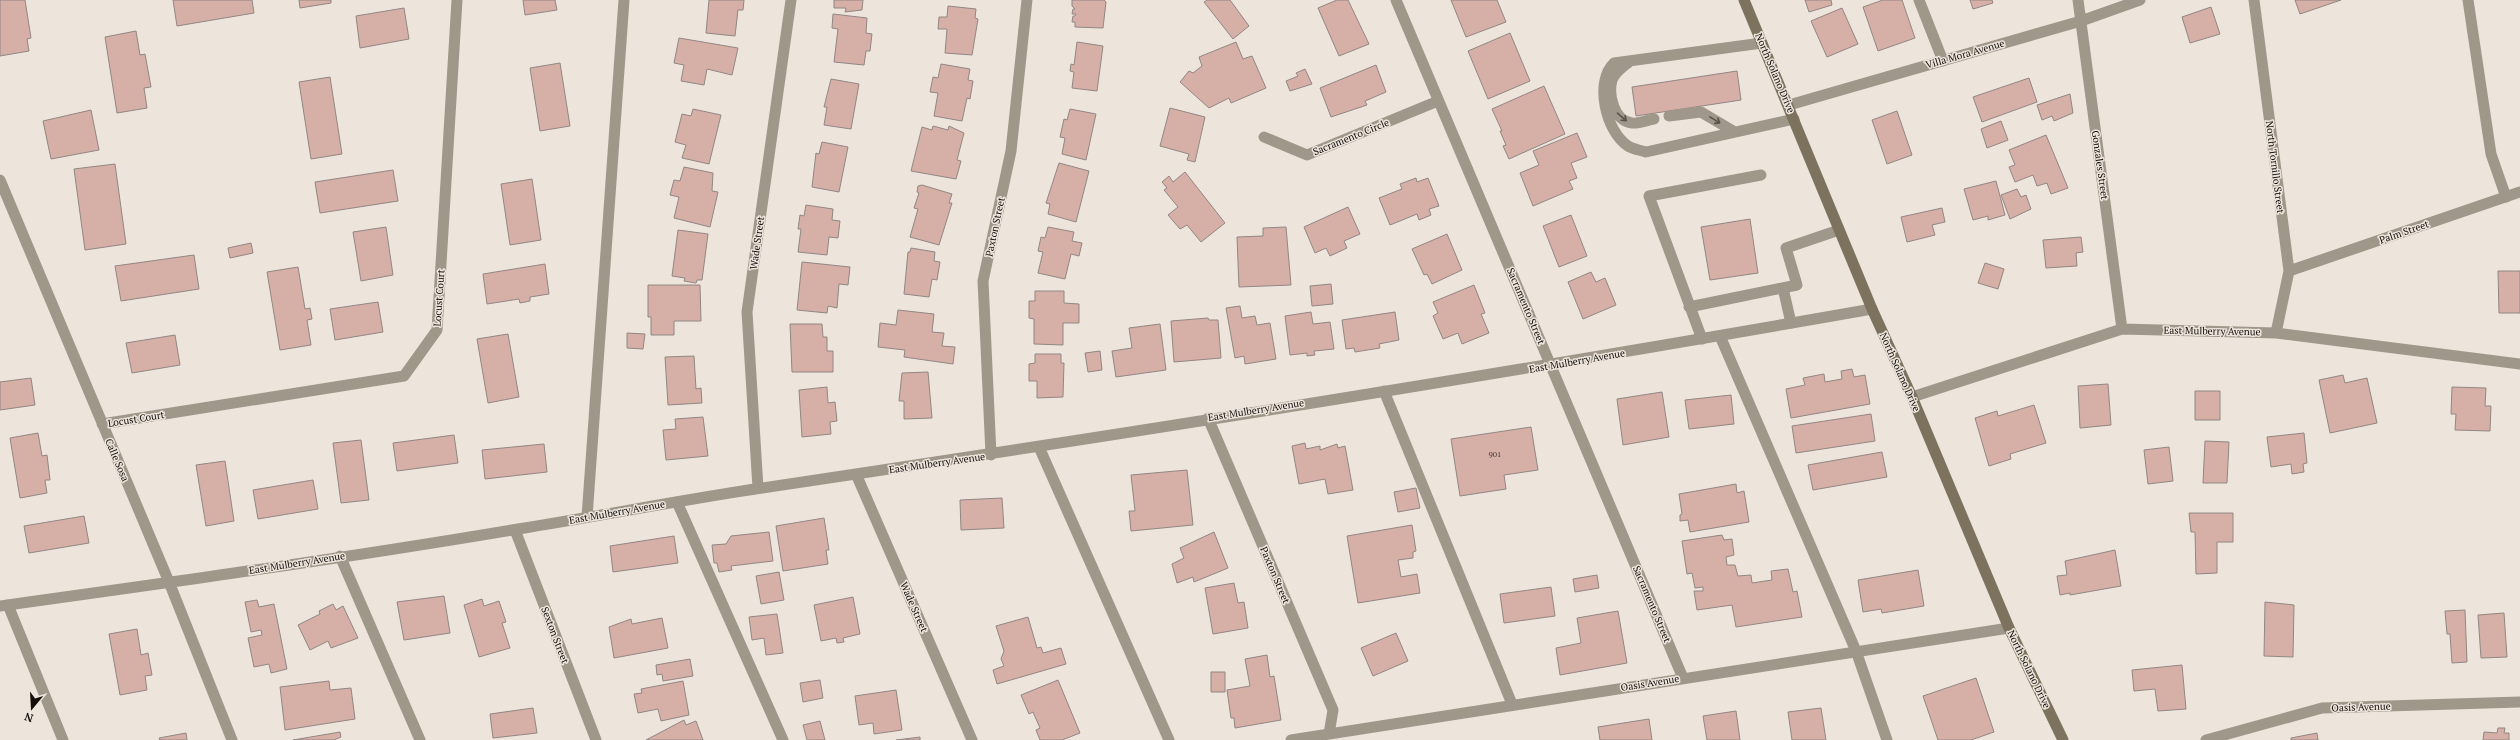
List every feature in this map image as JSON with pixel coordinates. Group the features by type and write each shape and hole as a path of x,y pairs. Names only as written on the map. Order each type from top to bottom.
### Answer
{"main road":[{"name":"North Solano Drive","path":"1744,0 1872,309 1912,397 2009,628 2063,740"}],"street":[{"name":"Locust Court","path":"102,424 404,376 437,330 457,0"},
{"path":"587,517 624,0"},
{"name":"Wade Street","path":"758,488 747,312 791,0"},
{"name":"Paxton Street","path":"991,455 983,281 1011,151 1027,0"},
{"name":"Sacramento Street","path":"1396,0 1552,365 1683,678"},
{"path":"1919,0 1942,61"},
{"name":"Gonzales Street","path":"2078,0 2122,329"},
{"name":"Villa Mora Avenue","path":"1788,105 2081,21 2140,0"},
{"name":"North Tornillo Street","path":"2254,0 2288,271 2276,333"},
{"path":"2468,0 2491,154 2506,197"},
{"path":"1762,43 1614,63 1607,70 1603,95 1608,118 1628,146 1646,152 1733,131 1794,119"},
{"path":"1630,61 1618,71 1612,79 1611,96 1615,111 1620,118 1634,123 1654,119"},
{"name":"Sacramento Circle","path":"1264,137 1307,155 1438,101"},
{"path":"1669,116 1701,112 1733,131"},
{"path":"1702,339 1649,196 1761,175"},
{"name":"Calle Sosa","path":"0,180 169,582 232,740"},
{"name":"Palm Street","path":"2288,271 2520,192"},
{"path":"1689,307 1797,285 1786,248 1839,230"},
{"path":"1783,288 1791,324"},
{"name":"East Mulberry Avenue","path":"4,606 515,530 758,488 991,455 1208,418 1552,365 1872,309"},
{"name":"East Mulberry Avenue","path":"1912,397 2122,329 2276,333 2520,364"},
{"path":"1720,336 1856,651 1887,740"},
{"path":"1384,391 1512,704"},
{"name":"Paxton Street","path":"1208,418 1333,710 1330,737"},
{"path":"1039,447 1169,740"},
{"name":"Wade Street","path":"856,474 972,740"},
{"path":"677,502 783,740"},
{"name":"Sexton Street","path":"515,530 596,740"},
{"path":"340,556 420,740"},
{"path":"4,606 63,740"},
{"name":"Oasis Avenue","path":"1291,740 1330,737 1512,704 2009,628"},
{"name":"Oasis Avenue","path":"2206,740 2322,708 2520,702"}],"building":[{"path":"0,0 25,0 31,38 27,39 29,51 0,56"},
{"path":"173,0 252,0 254,13 177,26"},
{"path":"299,0 331,0 331,3 300,8"},
{"path":"523,0 555,0 557,10 525,15"},
{"path":"709,0 744,0 743,10 738,10 735,36 706,33"},
{"path":"834,0 863,0 862,10 845,12 846,8 834,8"},
{"path":"1072,0 1104,0 1106,2 1103,28 1075,27 1075,22 1072,22 1073,16 1076,14 1072,14 1073,9 1075,9 1072,6"},
{"path":"1207,0 1230,0 1249,26 1233,39 1204,2"},
{"path":"1337,0 1348,0 1369,44 1339,56 1318,8"},
{"path":"1451,0 1497,0 1506,22 1466,37"},
{"path":"1805,0 1831,0 1832,5 1809,12"},
{"path":"1883,0 1902,0 1915,38 1878,51 1863,7"},
{"path":"1970,0 1992,0 1993,3 1973,9"},
{"path":"2295,0 2341,0 2300,14"},
{"path":"948,6 976,9 975,18 978,19 972,55 945,53 947,29 938,29 939,17 947,17"},
{"path":"2211,7 2220,34 2190,43 2182,17"},
{"path":"404,8 409,39 360,48 356,16"},
{"path":"1842,8 1858,44 1827,57 1811,21"},
{"path":"833,14 867,18 866,33 872,34 870,51 866,51 864,65 834,62 838,29 832,28"},
{"path":"136,31 140,55 145,54 151,87 144,88 147,108 117,113 105,37"},
{"path":"1510,33 1530,81 1488,99 1468,51"},
{"path":"679,38 738,48 732,75 707,69 704,85 681,81 684,65 674,63"},
{"path":"1077,42 1103,46 1097,91 1072,88 1074,72 1070,71 1071,64 1074,65"},
{"path":"1236,42 1243,59 1252,56 1266,88 1231,103 1229,98 1209,108 1180,82 1189,71 1193,73 1202,66 1199,57"},
{"path":"560,63 570,126 540,131 530,68"},
{"path":"941,64 970,69 968,80 973,81 970,99 967,98 962,121 934,116 938,93 930,92 933,77 938,78"},
{"path":"1376,65 1386,92 1365,101 1367,105 1331,117 1320,88"},
{"path":"1305,69 1312,84 1290,91 1286,81 1298,76 1296,73"},
{"path":"1737,71 1741,100 1636,116 1632,87"},
{"path":"330,77 342,154 311,159 299,82"},
{"path":"2029,78 2037,102 1982,122 1973,97"},
{"path":"831,79 859,84 851,129 824,125 827,107 824,107"},
{"path":"1544,86 1565,134 1509,159 1503,146 1506,145 1500,131 1502,131 1492,109"},
{"path":"2070,94 2073,113 2054,121 2052,116 2042,120 2037,105"},
{"path":"1170,108 1205,117 1195,162 1187,160 1189,154 1160,146"},
{"path":"693,109 721,115 709,164 682,158 686,145 675,142 682,114 691,116"},
{"path":"1070,109 1096,114 1086,160 1062,154 1065,138 1060,137 1064,119 1067,120"},
{"path":"91,110 99,150 51,159 43,121"},
{"path":"1897,111 1912,155 1887,164 1872,120"},
{"path":"2001,121 2008,140 1987,148 1981,129"},
{"path":"933,126 948,130 949,126 964,133 957,160 961,161 956,179 911,171 922,127 932,130"},
{"path":"1577,133 1587,157 1571,163 1577,178 1569,181 1573,189 1533,206 1520,173 1539,165 1533,151"},
{"path":"2046,135 2068,188 2051,194 2047,183 2037,186 2033,175 2015,182 2009,167 2015,165 2009,150"},
{"path":"822,142 848,147 839,192 812,187 816,153 819,154"},
{"path":"1059,163 1089,171 1076,222 1048,214 1050,204 1046,203"},
{"path":"115,164 126,244 85,250 74,169"},
{"path":"684,167 713,173 712,191 718,192 710,227 674,218 679,197 670,195 674,180 680,181"},
{"path":"393,170 398,201 320,213 315,182"},
{"path":"1185,172 1225,223 1201,242 1187,225 1180,229 1168,215 1178,207 1164,190 1167,188 1162,182 1169,176 1173,182"},
{"path":"1416,178 1417,182 1428,178 1439,206 1429,209 1431,215 1419,220 1417,214 1390,225 1379,198 1402,189 1400,184"},
{"path":"532,179 541,240 510,245 501,184"},
{"path":"1996,181 2005,215 1988,220 1988,216 1973,220 1964,189"},
{"path":"922,185 952,194 949,203 952,203 939,245 910,237 918,209 914,208 919,193 917,192 918,186"},
{"path":"2017,189 2021,197 2026,195 2031,209 2010,219 2001,195"},
{"path":"806,205 833,209 832,220 840,221 838,238 829,237 827,255 798,252 801,229 798,229 800,215 804,216"},
{"path":"1348,207 1360,234 1344,241 1347,248 1330,256 1326,248 1315,253 1304,227"},
{"path":"1942,208 1945,222 1932,225 1935,235 1907,242 1901,217"},
{"path":"1571,215 1587,256 1559,267 1543,226"},
{"path":"1750,219 1758,273 1710,280 1701,227"},
{"path":"386,227 393,275 361,281 353,232"},
{"path":"1048,227 1074,232 1072,241 1082,243 1079,256 1071,254 1065,279 1038,273 1043,252 1038,251 1041,237 1045,238"},
{"path":"1286,227 1291,285 1239,287 1237,237 1263,236 1263,228"},
{"path":"678,230 708,234 702,280 697,280 696,283 684,281 685,278 672,276"},
{"path":"1447,234 1462,270 1432,284 1427,274 1424,275 1412,249"},
{"path":"2081,237 2083,252 2076,253 2077,266 2046,268 2043,240"},
{"path":"251,243 253,253 230,258 228,248"},
{"path":"911,248 935,252 934,261 940,262 937,280 932,279 929,297 904,294 908,252 910,252"},
{"path":"194,255 199,289 121,301 115,266"},
{"path":"802,262 850,267 848,285 839,284 837,308 828,306 827,313 797,310"},
{"path":"1985,263 2004,269 1998,289 1978,283"},
{"path":"545,264 549,294 530,297 530,301 520,303 519,299 487,304 483,274"},
{"path":"298,267 305,309 310,308 312,319 307,320 311,345 280,350 267,272"},
{"path":"2498,271 2520,271 2520,313 2499,313"},
{"path":"1591,272 1596,282 1605,278 1616,305 1583,319 1568,282"},
{"path":"1331,284 1333,304 1312,306 1310,286"},
{"path":"648,285 700,285 701,321 674,321 674,335 651,335 651,317 648,317"},
{"path":"1474,285 1485,313 1481,314 1489,333 1462,344 1458,333 1443,339 1433,316 1438,313 1433,302"},
{"path":"1035,291 1064,291 1064,303 1079,304 1079,323 1063,323 1063,345 1034,344 1034,319 1029,318 1029,301 1035,301"},
{"path":"378,302 383,332 335,340 330,309"},
{"path":"1240,306 1242,318 1255,316 1257,325 1270,323 1276,359 1245,364 1244,356 1235,358 1226,308"},
{"path":"898,310 934,314 932,332 944,333 942,346 955,347 953,364 904,357 905,350 878,347 880,323 896,325"},
{"path":"1311,312 1313,324 1330,322 1334,349 1314,351 1315,355 1307,356 1307,353 1290,355 1285,316"},
{"path":"1395,312 1399,340 1379,344 1380,348 1355,352 1354,348 1346,349 1342,320"},
{"path":"1208,318 1209,320 1218,320 1221,358 1174,362 1171,321"},
{"path":"790,324 822,324 823,337 827,337 827,351 833,351 833,372 792,372"},
{"path":"1160,324 1166,370 1116,377 1112,351 1132,348 1129,328"},
{"path":"627,333 645,334 643,349 627,348"},
{"path":"508,334 519,397 488,403 477,339"},
{"path":"175,335 180,365 132,373 126,343"},
{"path":"1100,351 1102,370 1088,372 1085,353"},
{"path":"1035,354 1061,354 1061,363 1064,363 1063,397 1037,398 1037,381 1029,381 1029,364 1035,363"},
{"path":"694,356 696,389 701,388 702,403 668,405 665,357"},
{"path":"1852,369 1854,377 1865,375 1870,404 1791,418 1786,389 1805,385 1803,378 1824,374 1825,382 1842,379 1841,371"},
{"path":"928,372 932,418 904,419 904,401 899,401 902,373"},
{"path":"2343,375 2345,383 2367,378 2377,423 2330,433 2319,380"},
{"path":"31,378 35,405 0,410 0,382"},
{"path":"2108,384 2111,425 2080,428 2078,386"},
{"path":"827,387 828,403 835,402 837,421 830,422 831,434 802,437 799,390"},
{"path":"2452,387 2486,388 2485,406 2491,406 2490,431 2455,430 2456,414 2451,414"},
{"path":"2195,391 2220,391 2220,420 2195,420"},
{"path":"1662,392 1669,437 1623,445 1617,399"},
{"path":"1731,395 1734,424 1689,429 1685,400"},
{"path":"2034,405 2046,443 2010,454 2011,459 1989,466 1975,418 1997,411 1998,416"},
{"path":"1871,414 1875,441 1796,453 1792,426"},
{"path":"703,417 708,456 666,460 663,430 676,429 675,419"},
{"path":"1531,427 1538,470 1504,475 1506,489 1460,496 1451,439"},
{"path":"38,433 42,456 47,455 50,480 45,480 47,493 20,498 10,438"},
{"path":"2304,433 2307,463 2303,464 2304,472 2292,474 2291,464 2271,467 2267,437"},
{"path":"454,435 458,463 397,471 393,443"},
{"path":"361,440 369,500 341,503 333,443"},
{"path":"2205,441 2229,442 2227,483 2203,483"},
{"path":"1305,443 1306,449 1320,446 1320,450 1337,444 1338,448 1345,446 1353,490 1328,494 1325,479 1299,484 1292,446"},
{"path":"544,444 547,472 485,479 482,450"},
{"path":"2169,447 2173,481 2148,484 2144,450"},
{"path":"1882,452 1887,477 1813,490 1808,465"},
{"path":"225,461 234,521 206,526 196,465"},
{"path":"1187,470 1193,525 1131,531 1129,511 1135,511 1131,475"},
{"path":"313,480 318,509 258,519 253,490"},
{"path":"1736,484 1737,493 1744,491 1749,522 1690,532 1688,520 1680,521 1680,515 1682,514 1679,494"},
{"path":"1416,488 1420,508 1398,512 1394,492"},
{"path":"1002,498 1004,528 961,530 960,500"},
{"path":"2189,513 2233,513 2233,542 2217,542 2217,573 2196,574 2195,532 2191,532"},
{"path":"84,516 89,543 29,553 24,526"},
{"path":"824,518 829,550 826,550 828,564 783,571 776,526"},
{"path":"1412,525 1416,551 1413,552 1413,558 1398,560 1401,577 1417,574 1420,593 1358,603 1347,536"},
{"path":"769,532 773,561 731,566 732,570 719,572 717,563 714,563 712,545 726,544 731,536"},
{"path":"1214,532 1228,568 1194,582 1193,577 1177,583 1172,564 1184,558 1180,548"},
{"path":"1722,535 1724,540 1732,539 1734,555 1726,557 1727,565 1735,565 1738,576 1751,575 1752,583 1772,580 1771,571 1788,569 1793,592 1797,591 1802,617 1736,627 1732,605 1697,610 1694,591 1703,591 1703,587 1695,588 1692,573 1687,574 1682,541"},
{"path":"674,536 678,563 613,572 610,546"},
{"path":"2115,550 2121,586 2070,595 2070,593 2060,595 2057,576 2067,575 2065,561"},
{"path":"1918,570 1924,606 1882,613 1881,609 1863,612 1858,580"},
{"path":"779,572 784,600 761,604 756,576"},
{"path":"1597,575 1599,588 1575,592 1573,579"},
{"path":"1234,583 1238,603 1244,602 1248,628 1213,634 1205,588"},
{"path":"1551,587 1555,616 1504,623 1500,594"},
{"path":"444,596 450,633 404,640 397,602"},
{"path":"853,597 860,634 843,638 844,642 837,643 836,638 821,641 814,605"},
{"path":"482,599 484,606 499,601 506,622 502,623 510,648 479,657 464,605"},
{"path":"257,600 259,607 274,604 287,669 271,673 269,664 254,667 248,638 262,635 261,630 251,632 245,602"},
{"path":"2265,602 2294,605 2293,657 2264,656"},
{"path":"333,604 336,610 343,606 358,638 331,648 328,641 310,650 298,625 320,614 319,611"},
{"path":"2465,610 2467,662 2452,663 2450,634 2447,634 2445,611"},
{"path":"1618,611 1627,663 1560,675 1556,648 1581,643 1577,618"},
{"path":"2504,613 2507,657 2481,658 2478,615"},
{"path":"777,614 783,653 766,655 764,638 752,640 749,617"},
{"path":"1028,617 1037,648 1041,647 1043,653 1061,648 1066,664 997,684 993,670 1004,666 1001,659 1004,651 996,626"},
{"path":"662,618 668,648 614,658 609,627 631,619 632,624"},
{"path":"137,629 141,655 148,653 152,675 145,676 147,690 120,695 109,634"},
{"path":"1396,633 1408,661 1373,676 1361,648"},
{"path":"1267,655 1270,677 1274,676 1281,720 1235,728 1234,718 1231,718 1227,690 1250,686 1245,659"},
{"path":"690,659 693,676 663,681 662,674 657,675 656,665"},
{"path":"2182,665 2186,709 2158,711 2155,689 2134,691 2132,670"},
{"path":"1211,672 1225,672 1225,692 1211,692"},
{"path":"1976,678 1994,732 1971,740 1938,740 1923,696"},
{"path":"820,680 823,698 803,702 800,683"},
{"path":"1058,680 1080,733 1062,740 1040,740 1036,730 1040,728 1033,712 1029,714 1021,695"},
{"path":"329,681 330,690 351,688 355,719 285,730 280,687"},
{"path":"683,681 689,715 661,721 658,709 638,713 634,694 642,693 641,689"},
{"path":"896,690 902,730 874,734 873,723 859,725 855,696"},
{"path":"533,708 537,733 493,738 490,714"},
{"path":"1821,708 1826,740 1792,740 1788,712"},
{"path":"1736,711 1740,740 1707,740 1703,716"},
{"path":"1649,719 1652,740 1600,740 1598,727"},
{"path":"684,720 686,725 696,721 703,740 646,740"},
{"path":"820,721 825,740 807,740 803,725"},
{"path":"2498,728 2505,728 2504,733 2509,733 2509,740 2483,740 2484,732 2497,733"},
{"path":"340,732 341,737 334,740 293,740"},
{"path":"186,733 187,740 160,740 159,738"},
{"path":"2317,733 2318,740 2291,740 2291,738"},
{"path":"920,737 920,740 896,740"}]}
